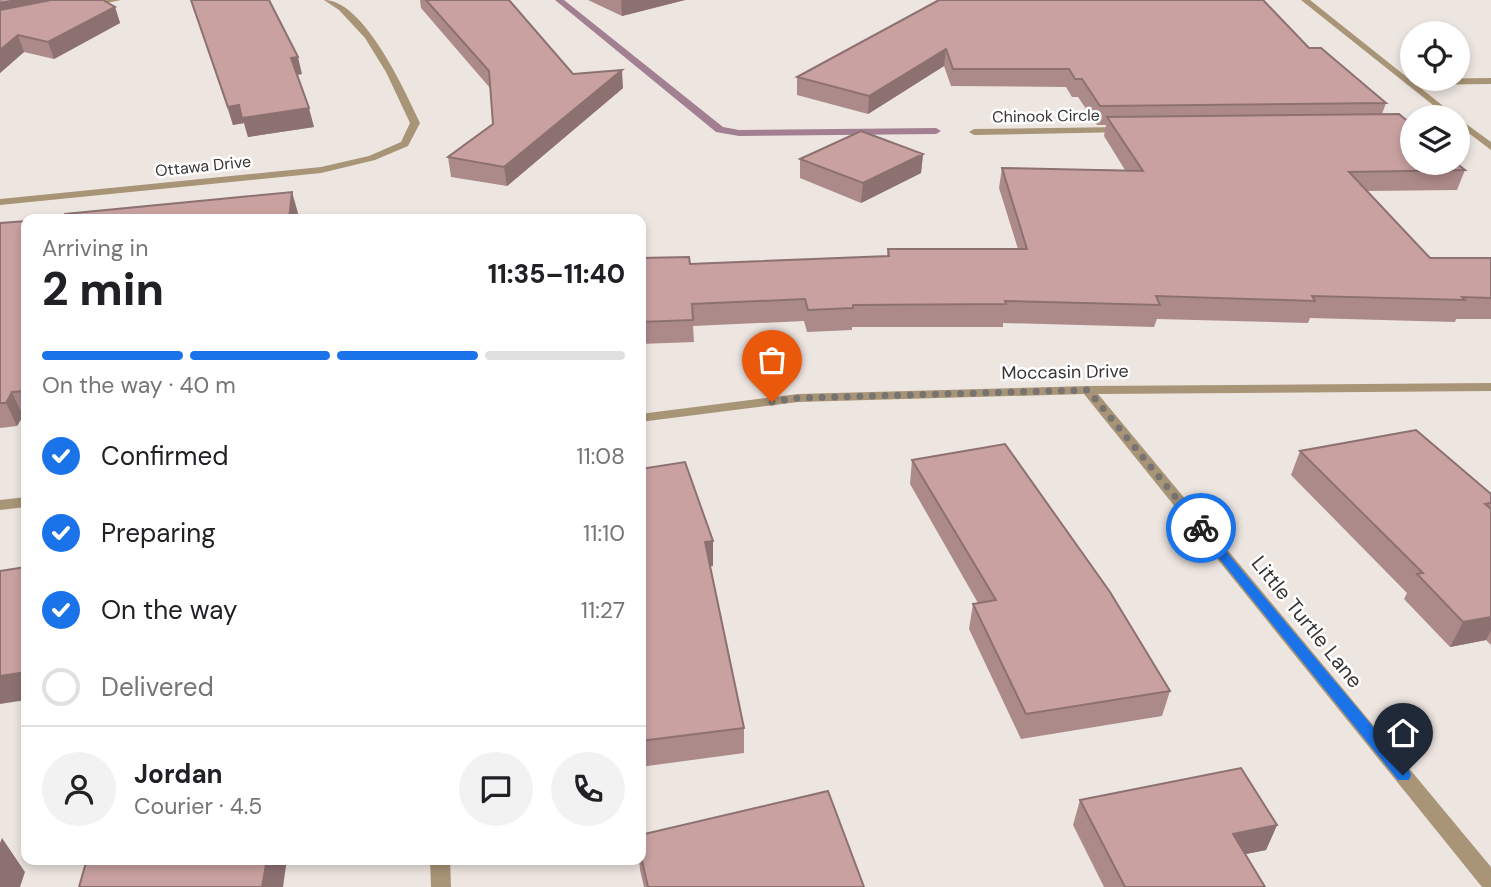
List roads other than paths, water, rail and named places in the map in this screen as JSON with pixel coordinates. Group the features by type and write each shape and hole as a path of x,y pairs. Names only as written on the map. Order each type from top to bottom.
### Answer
{"street":[{"path":"74,7 117,0"},
{"name":"Ottawa Drive","path":"0,202 321,170 372,158 405,144 415,123 388,66 342,6 328,0"},
{"path":"1305,0 1400,75"},
{"path":"1470,81 1491,81"},
{"path":"1420,91 1438,105"},
{"name":"Chinook Circle","path":"974,132 1139,130"},
{"path":"1470,131 1491,147"},
{"name":"Moccasin Drive","path":"646,417 798,398 1088,390 1491,387"},
{"name":"Little Turtle Lane","path":"1088,390 1491,882"},
{"path":"0,505 21,503"},
{"path":"440,865 441,887"}],"waterway":[{"path":"559,0 720,130 739,133 936,131"}]}
